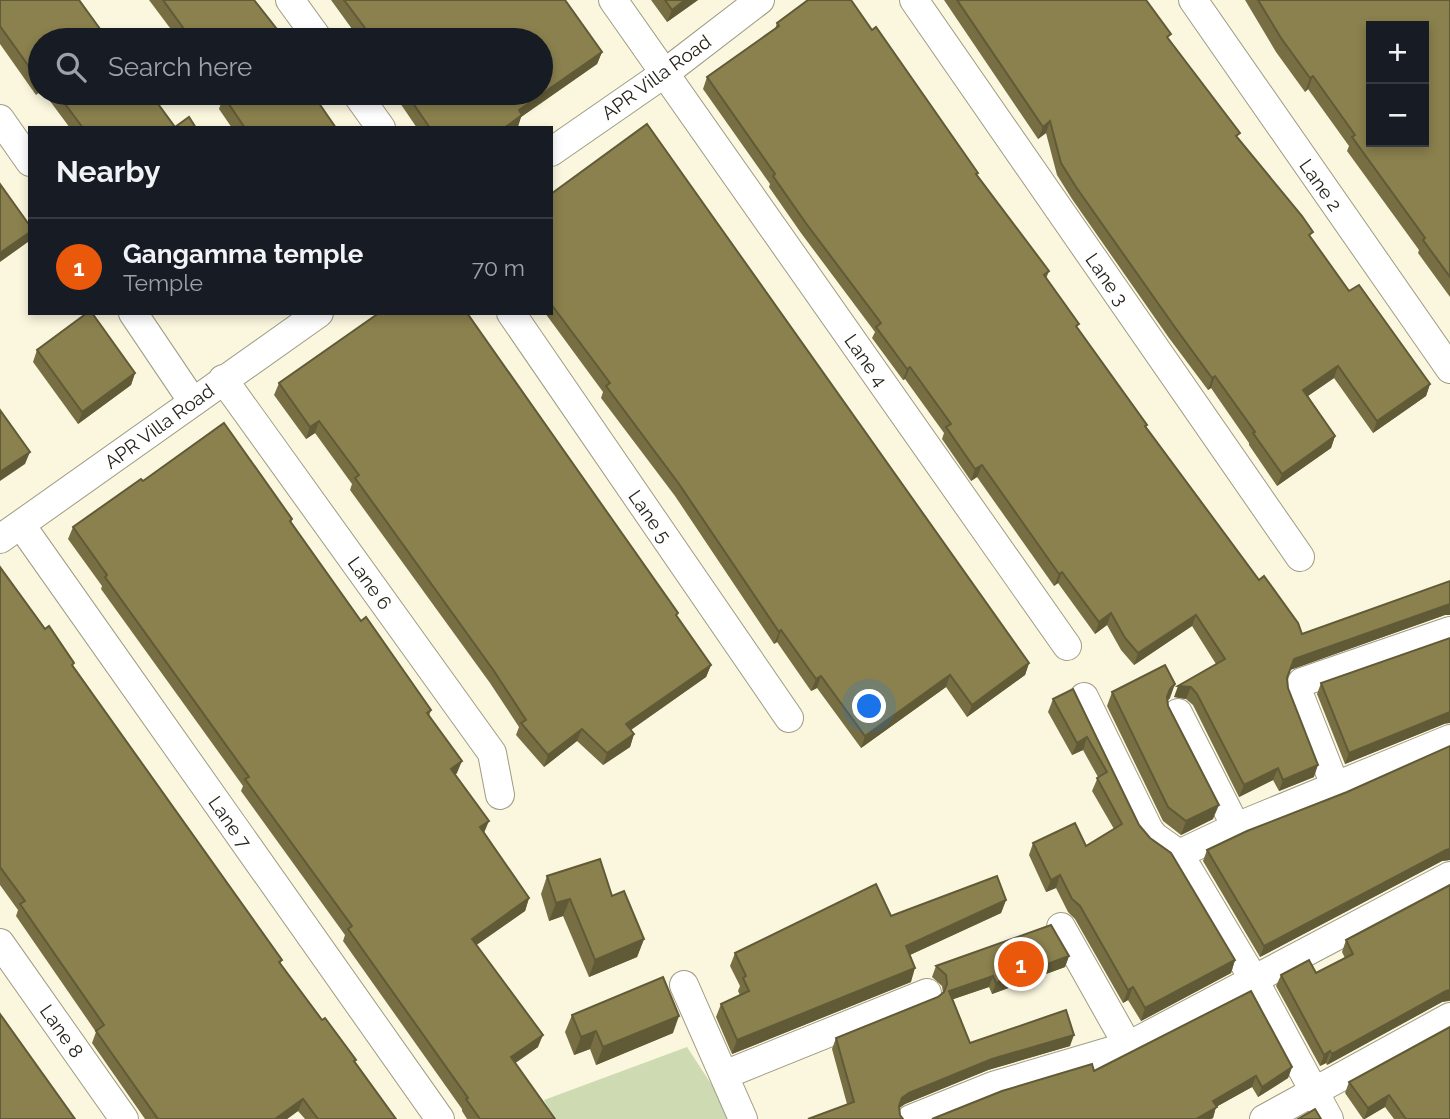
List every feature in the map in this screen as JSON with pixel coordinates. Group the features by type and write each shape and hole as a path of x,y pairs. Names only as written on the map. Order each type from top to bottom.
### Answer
{"street":[{"path":"290,0 310,28"},
{"path":"613,0 665,73"},
{"name":"APR Villa Road","path":"553,151 665,73 760,0"},
{"name":"Lane 3","path":"914,0 1300,557"},
{"name":"Lane 2","path":"1193,0 1450,369"},
{"name":"Lane 4","path":"665,73 1068,646"},
{"path":"365,105 380,126"},
{"path":"0,119 28,159"},
{"path":"134,315 193,402"},
{"name":"APR Villa Road","path":"10,532 316,315"},
{"name":"Lane 5","path":"512,315 789,718"},
{"name":"Lane 6","path":"223,379 492,753 500,795"},
{"name":"Lane 7","path":"10,532 440,1119"},
{"path":"1336,788 1299,694 1302,682 1450,631"},
{"path":"1084,697 1149,830 1179,853 1253,978 1329,1119"},
{"path":"1178,713 1236,827"},
{"path":"1179,853 1450,740"},
{"path":"911,1119 993,1086 1128,1046 1450,876"},
{"path":"1061,927 1128,1046"},
{"name":"Lane 8","path":"0,943 124,1119"},
{"path":"684,985 743,1119"},
{"path":"724,1075 926,993"},
{"path":"1264,1119 1450,1017"}],"green space":[{"path":"687,1047 734,1119 554,1119 544,1100"}],"building":[{"path":"0,0 79,0 99,28 28,28 28,65 0,26"},
{"path":"163,0 254,0 276,28 183,28"},
{"path":"344,0 565,0 602,52 553,86 553,28 365,28"},
{"path":"665,0 685,0 672,10"},
{"path":"808,0 851,0 872,30 876,27 978,173 976,174 1049,271 1044,275 1079,324 1076,326 1147,425 1145,426 1259,580 1264,576 1298,623 1302,634 1450,581 1450,604 1294,659 1287,678 1288,688 1318,765 1283,780 1278,768 1244,785 1197,694 1191,687 1178,686 1225,659 1196,615 1138,653 1125,638 1111,613 1099,622 1062,572 1059,574 982,465 975,469 946,427 951,424 910,367 907,369 876,327 881,323 805,222 707,77 779,26 777,23"},
{"path":"957,0 1146,0 1171,34 1167,37 1240,133 1236,136 1302,216 1313,232 1309,235 1349,291 1359,285 1430,384 1377,421 1338,366 1303,390 1335,436 1282,474 1215,376 1212,378 1076,187 1061,163 1050,121 1043,127"},
{"path":"1258,0 1450,0 1450,277 1352,137 1355,135 1313,76 1310,78"},
{"path":"66,105 159,105 174,126 82,126"},
{"path":"229,105 320,105 335,126 244,126"},
{"path":"414,105 526,105 519,110 522,115 507,126 429,126"},
{"path":"189,117 195,126 176,126"},
{"path":"647,124 1029,663 972,705 950,675 865,736 821,676 816,679 781,630 779,632 679,484 606,386 610,383 553,307 553,193"},
{"path":"0,184 28,223 28,233 0,253"},
{"path":"84,315 93,315 135,373 82,412 37,350"},
{"path":"376,315 468,315 678,613 676,615 711,665 626,724 634,734 607,753 582,729 548,755 521,723 526,720 494,671 355,478 359,475 319,421 310,427 279,383"},
{"path":"0,410 30,452 0,472"},
{"path":"224,423 361,621 366,617 431,710 427,713 462,761 451,769 489,821 480,827 529,898 472,939 543,1035 511,1057 555,1119 480,1119 466,1099 468,1098 348,929 352,926 245,779 249,777 105,577 107,575 73,527"},
{"path":"0,567 45,629 49,626 74,663 72,665 282,960 279,962 322,1020 325,1018 396,1119 318,1119 303,1099 275,1119 158,1119 96,1031 104,1025 20,904 25,901 0,867"},
{"path":"1450,638 1450,712 1349,753 1321,683"},
{"path":"1165,665 1175,684 1167,697 1168,706 1219,805 1186,821 1168,807 1112,692"},
{"path":"1073,689 1139,825 1150,838 1171,853 1235,960 1145,1008 1133,987 1128,990 1060,875 1051,880 1033,843 1075,823 1086,846 1122,824 1097,778 1107,772 1087,737 1077,743 1053,699"},
{"path":"1450,746 1450,849 1264,946 1207,850"},
{"path":"600,859 612,896 624,891 644,939 595,960 570,899 556,903 547,876"},
{"path":"997,876 1006,900 906,946 915,968 737,1040 721,1004 749,991 743,978 746,976 735,953 876,884 891,916"},
{"path":"1450,885 1450,990 1332,1054 1330,1051 1324,1055 1281,975 1309,960 1316,973 1353,954 1346,940"},
{"path":"1051,925 1069,956 996,983 993,976 949,991 970,1043 1066,1010 1074,1035 992,1059 909,1093 902,1098 899,1106 903,1119 808,1119 854,1102 836,1038 938,997 947,984 946,975 936,966"},
{"path":"663,977 679,1016 603,1047 596,1031 581,1037 572,1015"},
{"path":"1251,991 1292,1067 1262,1087 1256,1076 1213,1101 1217,1107 1196,1119 932,1119 1002,1091 1092,1064 1094,1071"},
{"path":"0,1014 75,1119 0,1119"},
{"path":"1450,1027 1450,1119 1406,1119 1389,1095 1368,1108 1349,1082"},
{"path":"1315,1109 1321,1119 1298,1119"}],"place":[{"name":"Gangamma temple","path":"1021,964"}]}
